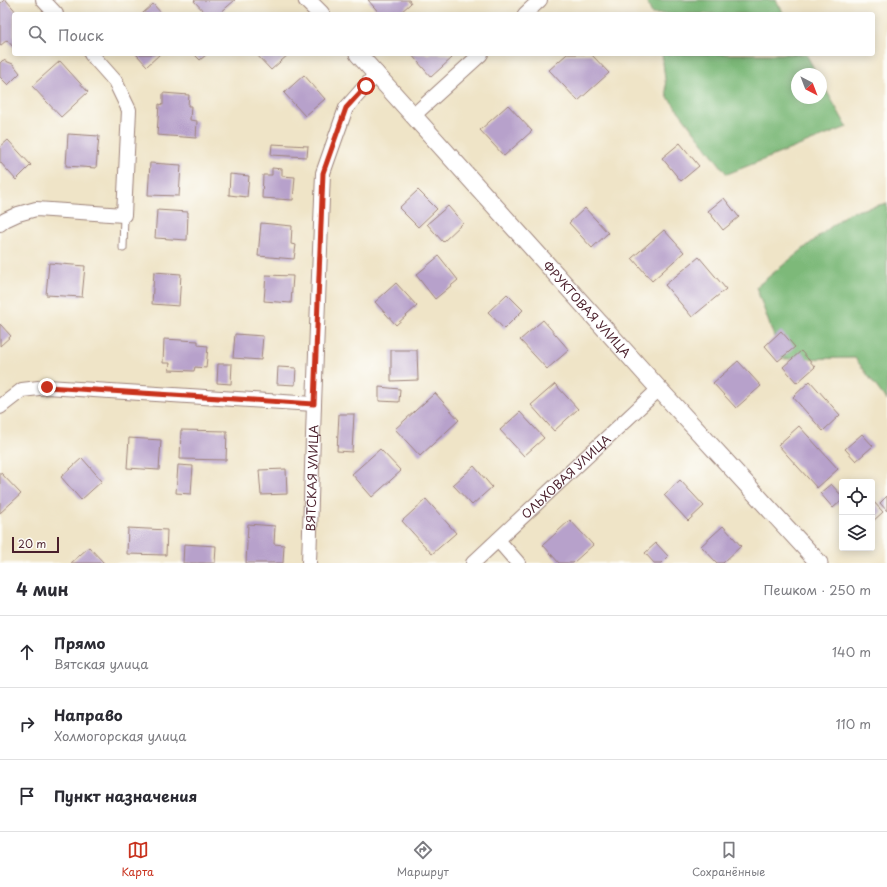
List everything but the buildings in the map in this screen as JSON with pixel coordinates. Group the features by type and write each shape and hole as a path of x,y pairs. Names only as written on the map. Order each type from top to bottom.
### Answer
{"street":[{"path":"43,0 54,12"},
{"path":"307,0 319,12"},
{"path":"527,12 540,0"},
{"path":"0,224 18,214 36,209 124,215 129,110 115,81 93,56"},
{"name":"ФРУКТОВАЯ УЛИЦА","path":"360,56 377,73 659,389 819,563"},
{"path":"414,115 479,56"},
{"name":"ВЯТСКАЯ УЛИЦА","path":"309,563 323,173 346,108 377,73"},
{"path":"0,407 22,390 47,387 314,404"},
{"name":"ОЛЬХОВАЯ УЛИЦА","path":"473,563 659,389"},
{"path":"498,540 518,563"}],"lane":[{"path":"123,248 124,215"}],"green space":[{"path":"646,0 776,0 783,12 651,12"},
{"path":"662,56 807,56 814,68 791,68 791,104 827,104 827,92 847,127 727,174 667,96"},
{"path":"887,203 887,401 855,358 782,359 756,287 848,213"}],"route":[{"path":"47,387 314,404 323,173 346,108 366,86"}]}
